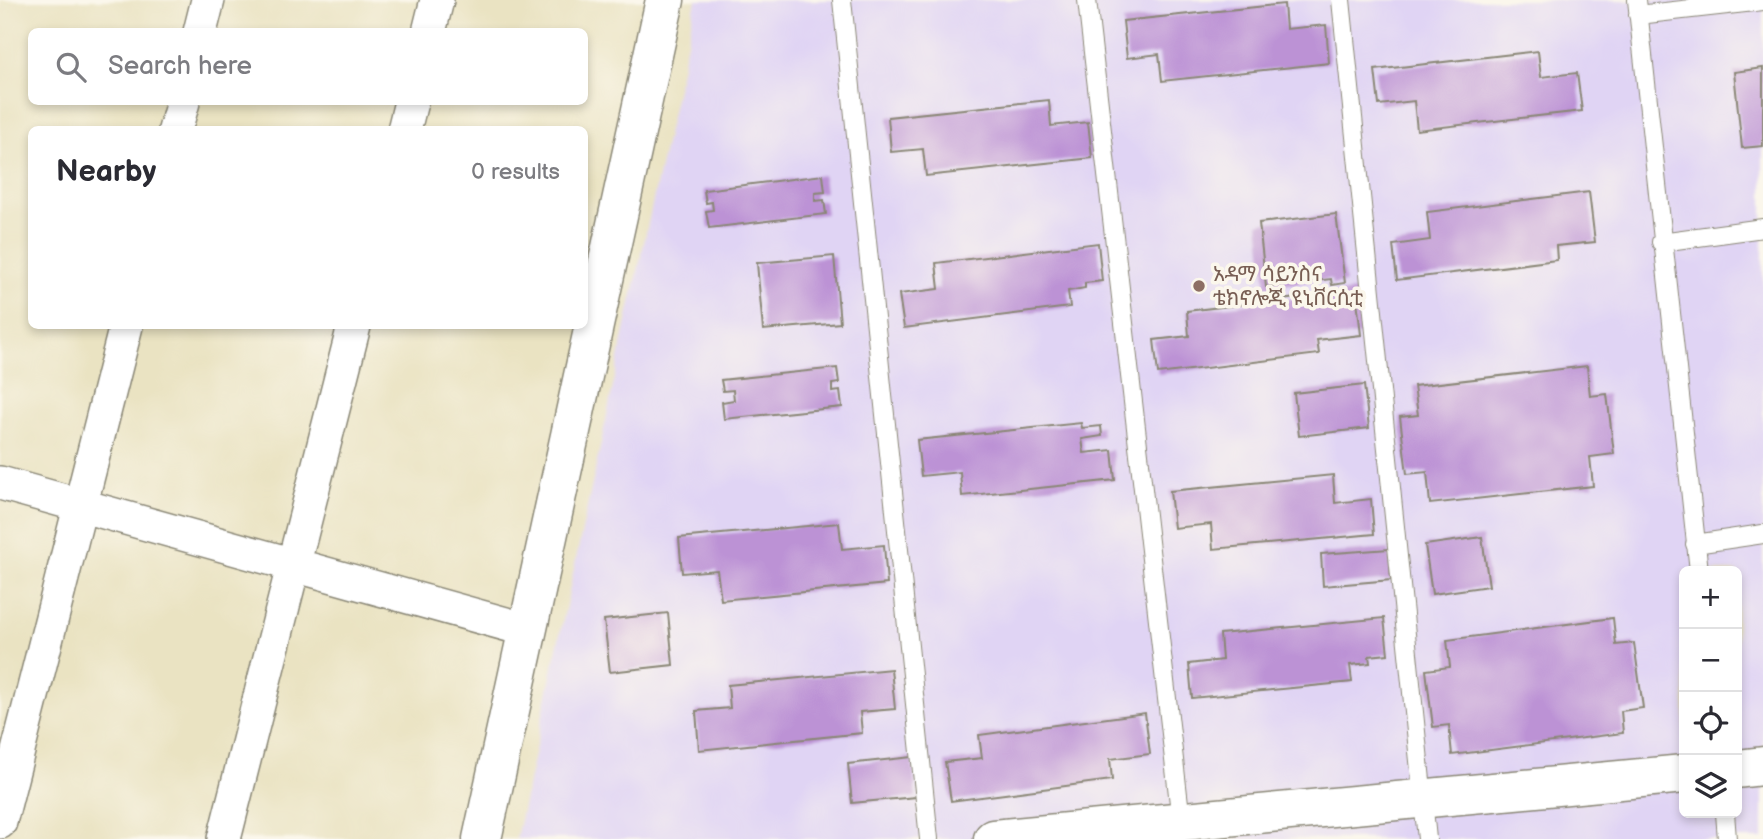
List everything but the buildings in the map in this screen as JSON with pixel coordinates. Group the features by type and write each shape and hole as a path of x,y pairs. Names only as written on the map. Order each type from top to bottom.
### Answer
{"street":[{"path":"201,28 208,0"},
{"path":"430,28 437,0"},
{"path":"482,839 665,0"},
{"path":"177,126 182,105"},
{"path":"405,126 410,105"},
{"path":"0,822 125,329"},
{"path":"224,839 353,329"},
{"path":"0,483 527,630"},
{"path":"1742,768 1763,766"},
{"path":"993,839 1679,774"}],"lane":[{"path":"842,0 929,839"},
{"path":"1087,0 1181,821"},
{"path":"1341,0 1427,839"},
{"path":"1698,566 1661,242 1638,8 1763,1"},
{"path":"1661,242 1763,228"},
{"path":"1695,544 1763,534"},
{"path":"1725,818 1727,839"}],"shaded area":[{"name":"አዳማ ሳይንስና ቴክኖሎጂ ዩኒቨርሲቲ","path":"696,0 1763,0 1763,839 516,839"}],"place":[{"name":"አዳማ ሳይንስና ቴክኖሎጂ ዩኒቨርሲቲ","path":"1199,286"}]}
